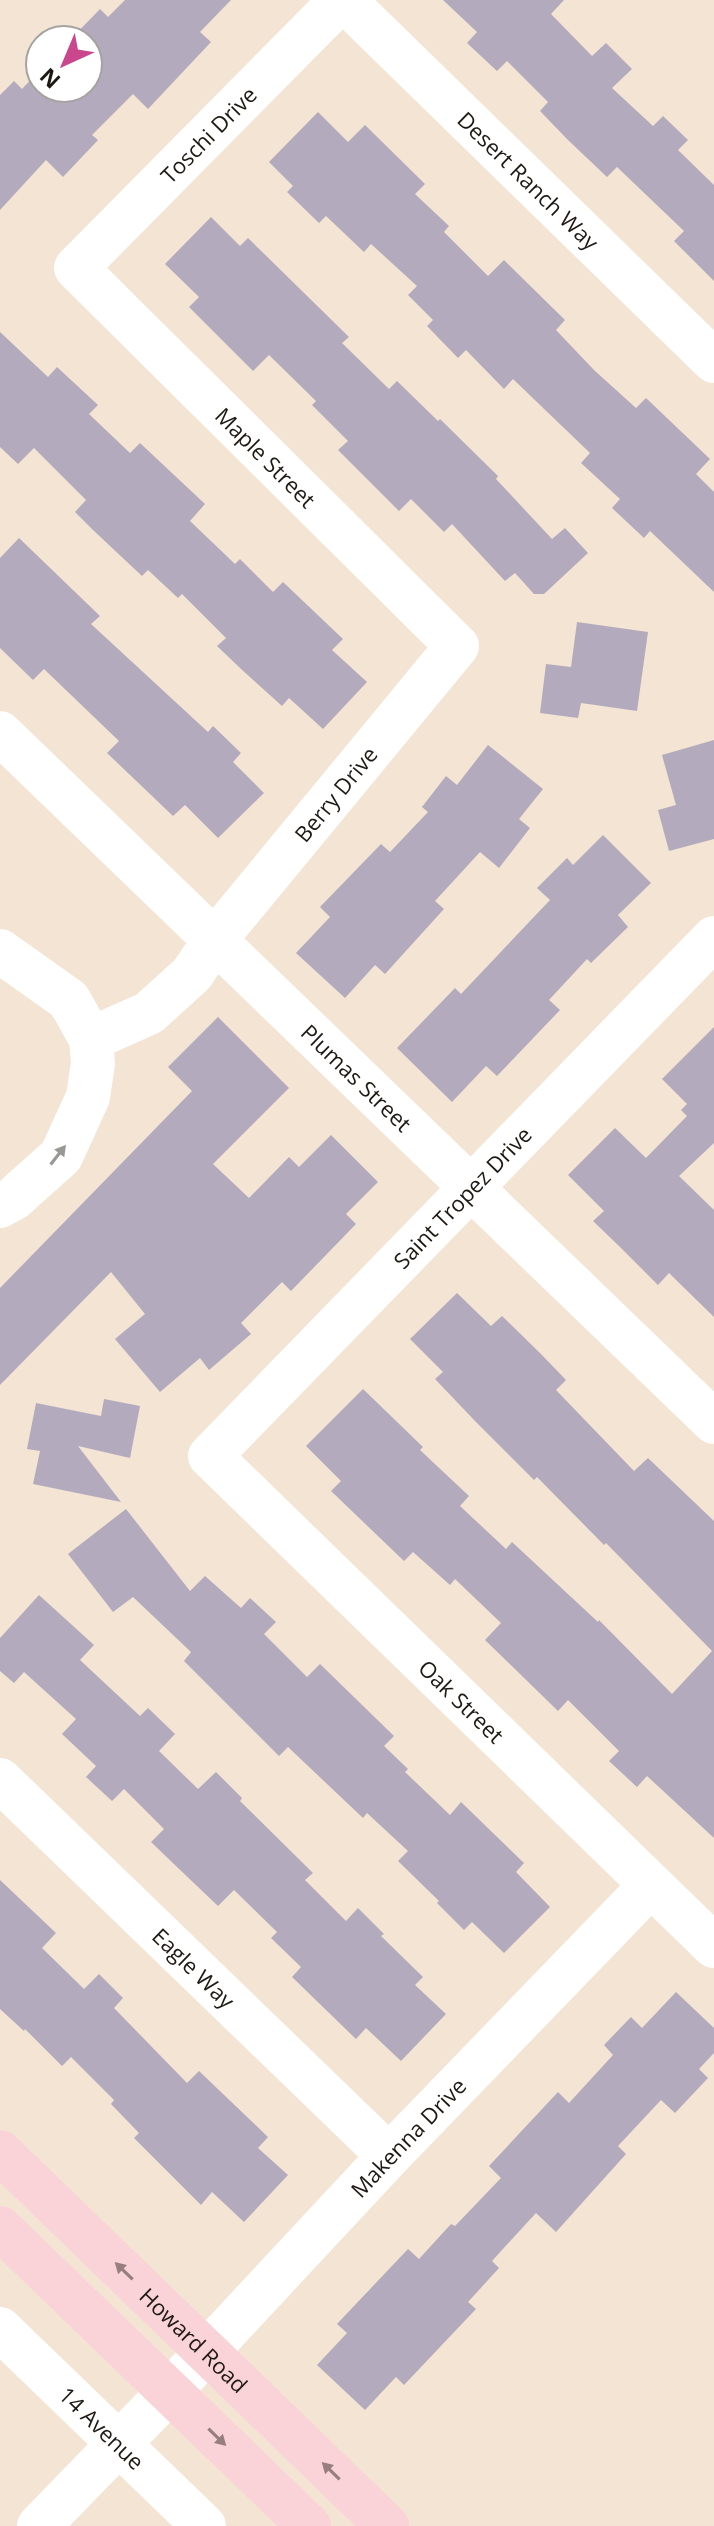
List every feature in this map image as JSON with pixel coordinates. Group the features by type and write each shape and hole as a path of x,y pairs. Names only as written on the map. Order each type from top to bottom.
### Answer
{"main road":[{"name":"Howard Road","path":"0,2152 387,2526"},
{"path":"0,2228 309,2526"}],"street":[{"name":"Toschi Drive","path":"76,268 343,0"},
{"name":"Desert Ranch Way","path":"343,0 714,361"},
{"name":"Maple Street","path":"76,268 457,646"},
{"name":"Berry Drive","path":"91,1039 149,1013 192,974 214,941 457,646"},
{"name":"Plumas Street","path":"0,733 714,1422"},
{"name":"Saint Tropez Drive","path":"210,1456 714,938"},
{"path":"0,951 69,1000 91,1039 93,1063 88,1097 61,1156 13,1199 0,1206"},
{"name":"Oak Street","path":"210,1456 714,1946"},
{"name":"Eagle Way","path":"0,1780 389,2156"},
{"name":"Makenna Drive","path":"39,2526 651,1885"},
{"name":"14 Avenue","path":"0,2329 204,2526"}],"building":[{"path":"125,0 231,0 200,32 211,42 148,109 133,94 92,135 98,140 63,177 46,160 0,210 0,95 14,81 22,89 24,87 24,104 104,104 104,24 85,24 100,9 108,17"},
{"path":"443,0 564,0 551,14 592,56 606,43 632,69 612,88 653,126 663,116 688,140 678,150 714,185 714,281 674,241 684,231 617,167 607,177 568,140 540,111 548,102 507,61 497,71 467,43 477,32"},
{"path":"318,112 348,142 365,125 425,184 415,194 449,226 444,232 488,276 504,260 565,320 556,330 594,370 636,408 646,398 710,459 696,474 714,492 714,592 650,531 644,538 612,508 620,499 581,463 590,453 513,379 504,389 466,350 458,358 427,326 433,320 408,295 417,286 371,244 364,252 326,216 319,223 287,192 293,186 269,162"},
{"path":"211,217 240,246 248,238 349,337 342,343 389,389 397,381 438,421 440,419 498,476 496,479 552,539 565,528 588,553 544,594 534,594 515,573 505,581 452,524 444,532 411,499 399,511 338,450 348,441 312,405 316,401 269,355 253,371 189,307 199,297 165,264"},
{"path":"0,332 48,377 57,367 98,405 89,414 130,453 140,443 205,504 190,521 235,564 240,559 273,592 283,582 343,639 332,650 367,682 323,729 289,698 282,706 217,646 226,638 182,594 178,598 148,570 142,576 93,530 75,512 86,500 34,448 18,464 0,447"},
{"path":"19,538 100,616 91,624 208,732 213,726 241,753 233,762 264,793 218,838 185,805 173,816 107,753 119,741 44,669 33,680 0,648 0,558"},
{"path":"577,622 648,632 637,711 581,703 578,718 540,713 546,664 571,667"},
{"path":"714,740 714,839 669,851 658,810 676,805 662,755"},
{"path":"488,745 543,789 519,819 530,828 499,868 480,852 435,901 444,909 385,974 375,965 345,998 296,953 330,917 320,907 381,844 390,852 428,812 422,807 446,776 457,785"},
{"path":"603,835 651,883 618,915 628,927 591,963 587,959 549,1000 560,1010 497,1076 486,1066 452,1102 397,1048 455,988 461,994 550,900 537,888 567,858 573,865"},
{"path":"218,1017 289,1088 213,1164 249,1198 289,1157 299,1167 331,1135 378,1182 346,1214 356,1224 291,1291 282,1282 241,1323 251,1334 209,1370 200,1358 160,1392 115,1339 145,1314 111,1272 0,1385 0,1288 192,1091 168,1067"},
{"path":"714,1027 714,1143 679,1176 714,1210 714,1317 669,1273 658,1285 593,1221 604,1211 568,1175 615,1128 646,1158 687,1116 681,1110 687,1104 662,1079"},
{"path":"457,1293 491,1326 502,1316 541,1354 566,1380 556,1390 634,1471 648,1458 714,1521 714,1838 647,1776 637,1787 609,1761 619,1751 568,1700 558,1711 485,1640 501,1623 455,1579 450,1585 413,1552 404,1561 331,1491 341,1481 306,1446 363,1389 423,1447 420,1450 469,1496 460,1506 506,1549 512,1542 599,1620 672,1694 712,1651 606,1543 604,1545 537,1477 534,1480 475,1421 435,1379 443,1372 410,1339"},
{"path":"104,1399 140,1406 130,1458 78,1446 121,1502 33,1484 40,1451 27,1449 36,1403 101,1416"},
{"path":"126,1509 190,1591 205,1576 241,1608 250,1598 276,1622 264,1634 307,1677 320,1664 394,1736 384,1746 408,1769 405,1772 450,1815 461,1802 524,1863 516,1872 550,1907 504,1953 472,1922 464,1930 437,1903 439,1901 398,1861 408,1851 367,1813 363,1818 288,1747 279,1756 184,1661 191,1652 133,1597 113,1612 68,1554"},
{"path":"39,1595 94,1645 80,1660 140,1716 148,1708 175,1734 159,1751 198,1789 216,1772 242,1798 240,1801 313,1873 305,1880 346,1921 358,1908 384,1934 381,1936 423,1977 415,1985 446,2014 401,2061 366,2028 356,2039 292,1977 301,1967 271,1938 277,1932 234,1890 218,1906 151,1842 164,1829 124,1789 112,1801 86,1777 96,1766 62,1734 76,1719 24,1672 14,1683 0,1671 0,1638"},
{"path":"0,1880 56,1933 42,1948 84,1989 99,1974 123,1998 114,2008 187,2083 199,2071 268,2137 258,2148 288,2175 244,2222 212,2192 201,2205 134,2138 139,2133 111,2104 114,2100 71,2057 62,2066 0,2009"},
{"path":"676,1992 714,2028 714,2053 699,2069 708,2078 675,2113 661,2100 618,2146 626,2154 556,2232 536,2213 492,2261 499,2268 468,2302 476,2309 404,2385 396,2377 365,2410 317,2365 347,2333 337,2324 408,2249 419,2259 451,2224 455,2226 501,2178 489,2166 558,2092 569,2103 613,2055 604,2045 631,2017 642,2028"}]}
